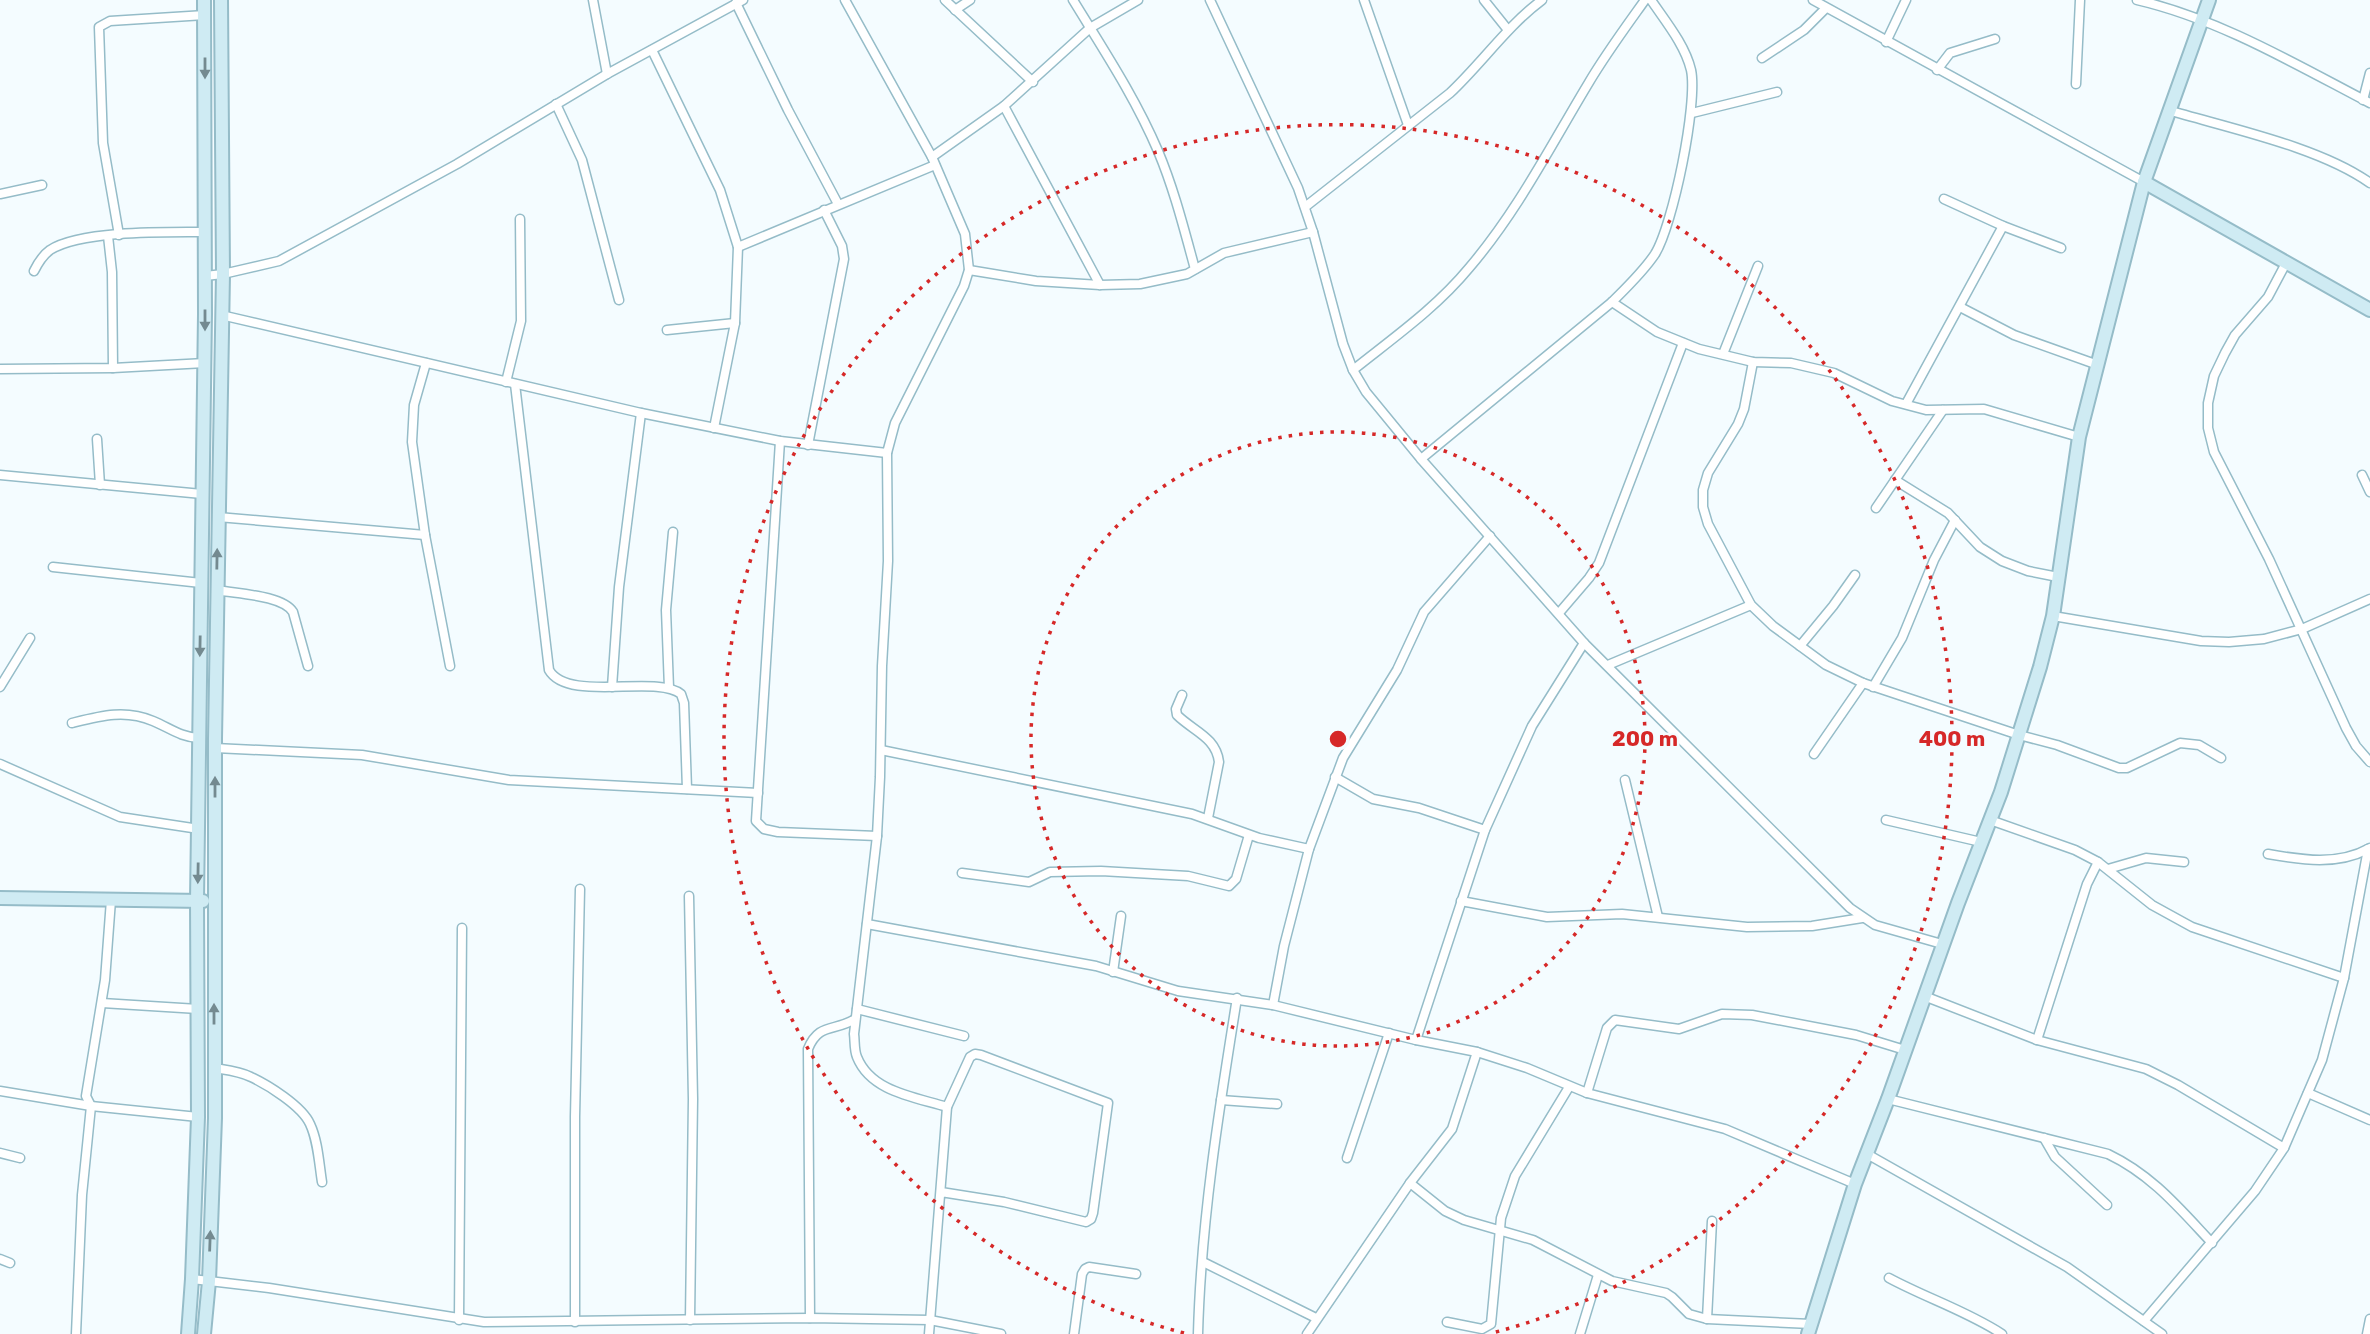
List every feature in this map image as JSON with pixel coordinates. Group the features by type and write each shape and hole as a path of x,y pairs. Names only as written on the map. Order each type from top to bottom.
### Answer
{"main road":[{"path":"188,1334 198,1117 197,901 205,363 204,0"},
{"path":"204,1334 209,1281 215,1118 215,748 223,274 221,0"},
{"path":"1809,1329 1855,1184 1990,820 2040,667 2053,617 2079,436 2144,182 2208,0"},
{"path":"2144,182 2370,310"},
{"path":"0,898 214,901"}],"street":[{"path":"593,0 607,74"},
{"path":"845,0 934,161 965,234 969,270 964,286 895,423 887,453 888,561 877,836 855,1019 856,1055 867,1073 883,1087 947,1107"},
{"path":"945,0 1033,82"},
{"path":"955,10 970,0"},
{"path":"1073,0 1130,93 1157,150 1173,191 1195,269"},
{"path":"738,247 934,161 1033,82 1090,28 1138,0"},
{"path":"1210,0 1305,207 1343,344 1353,370 1366,392 1421,459 1584,643 1862,918 1875,925 1942,944"},
{"path":"1364,0 1408,125"},
{"path":"1484,0 1508,30"},
{"path":"1305,207 1457,86 1508,30 1542,0"},
{"path":"1353,370 1435,306 1491,241 1523,195 1589,83 1644,0"},
{"path":"1421,459 1612,302 1647,264 1666,231 1692,113 1693,89 1684,50 1651,0"},
{"path":"1886,42 1906,0"},
{"path":"2076,84 2080,0"},
{"path":"2137,0 2179,10 2367,101 2370,73"},
{"path":"205,276 279,261 457,164 607,74 739,2 788,110 838,204"},
{"path":"1762,58 1804,30 1819,3 2144,182"},
{"path":"119,235 103,143 99,27 110,21 205,15"},
{"path":"1937,70 1950,53 1996,39"},
{"path":"652,50 720,190 738,247 735,323 714,428"},
{"path":"1692,113 1777,92"},
{"path":"556,104 582,160 619,300"},
{"path":"1004,106 1100,285"},
{"path":"2168,110 2297,148 2334,163 2370,183"},
{"path":"0,194 42,186"},
{"path":"1944,199 2003,226 2061,248"},
{"path":"808,444 844,260 842,246 824,210"},
{"path":"520,219 521,321 511,383 549,670 553,678 563,682 612,687 669,688 681,694 684,703 687,789"},
{"path":"1906,404 2003,226"},
{"path":"34,271 52,249 82,239 159,231 205,232"},
{"path":"969,270 1036,281 1100,285 1140,284 1187,274 1224,253 1313,232"},
{"path":"108,236 112,272 113,368"},
{"path":"2286,263 2268,297 2235,335 2214,376 2208,403 2208,428 2214,452 2269,559 2346,727 2356,746 2370,762"},
{"path":"1723,354 1758,266"},
{"path":"1612,302 1657,332 1683,343 1753,362 1791,363 1834,373 1892,401 1926,410 1984,409 2079,436"},
{"path":"1960,307 2014,335 2098,365"},
{"path":"221,315 641,414 780,441 887,453"},
{"path":"667,330 735,323"},
{"path":"1559,613 1600,563 1683,343"},
{"path":"1753,362 1744,409 1708,473 1703,489 1703,508 1707,524 1751,605 1773,626 1826,665 1863,683 2057,745 2119,768 2127,768 2180,743 2199,745 2221,758"},
{"path":"0,369 113,368 205,363"},
{"path":"426,363 414,405 412,442 425,535 450,666"},
{"path":"1876,508 1943,411"},
{"path":"612,687 619,587 641,414"},
{"path":"97,439 100,485"},
{"path":"780,441 756,821 764,829 778,832 877,836"},
{"path":"0,475 202,494"},
{"path":"2362,475 2370,492"},
{"path":"1895,480 1948,513 1980,547 2002,561 2058,577"},
{"path":"218,517 425,535"},
{"path":"1873,687 1902,638 1934,560 1955,520"},
{"path":"669,688 666,610 673,532"},
{"path":"1273,1004 1284,946 1309,849 1335,777 1348,750 1397,670 1420,618 1490,536"},
{"path":"53,567 201,583"},
{"path":"1800,646 1855,575"},
{"path":"217,590 269,598 290,607 308,666"},
{"path":"2053,617 2202,641 2229,642 2264,639 2302,629 2370,599"},
{"path":"1608,665 1751,605"},
{"path":"0,687 30,638"},
{"path":"1416,1040 1485,830 1532,726 1584,643"},
{"path":"1814,754 1863,683"},
{"path":"1182,695 1176,709 1177,715 1208,738 1220,762 1208,818"},
{"path":"72,723 107,714 118,714 151,720 176,733 199,738"},
{"path":"215,748 362,755 509,780 758,793"},
{"path":"881,750 1208,818 1250,835 1309,849"},
{"path":"0,764 108,814 135,821 199,830"},
{"path":"1335,777 1374,799 1433,811 1485,830"},
{"path":"1625,780 1658,917"},
{"path":"1886,820 1981,842"},
{"path":"1990,820 2075,850 2098,862 2152,905 2192,927 2344,978"},
{"path":"962,873 1029,882 1050,872 1101,871 1188,876 1229,886 1236,879 1250,835"},
{"path":"2268,854 2320,860 2342,859 2369,849"},
{"path":"2144,1321 2255,1191 2284,1148 2322,1060 2344,978 2369,849"},
{"path":"2108,869 2146,858 2184,862"},
{"path":"2037,1040 2087,884 2098,862"},
{"path":"575,1322 575,1117 580,889"},
{"path":"689,896 693,1099 691,1320"},
{"path":"76,1334 82,1195 91,1105 86,1096 102,1003 111,900"},
{"path":"1461,901 1547,917 1622,914 1747,927 1824,925 1862,918"},
{"path":"1113,972 1121,916"},
{"path":"867,924 1077,963 1178,991 1273,1004 1416,1040 1477,1052 1527,1068 1587,1093 1725,1129 1855,1184"},
{"path":"459,1320 462,928"},
{"path":"1924,996 2037,1040 2146,1069 2284,1148"},
{"path":"1198,1334 1221,1100 1237,998"},
{"path":"102,1003 198,1009"},
{"path":"857,1009 964,1036"},
{"path":"1587,1093 1607,1028 1615,1020 1679,1029 1722,1014 1752,1015 1856,1035 1905,1050"},
{"path":"810,1318 808,1049 813,1036 823,1029 842,1026 855,1019"},
{"path":"1348,1158 1389,1033"},
{"path":"1307,1334 1373,1241 1410,1183 1452,1129 1477,1052"},
{"path":"929,1334 947,1107 970,1057 975,1054 1105,1101 1109,1108 1093,1213 1091,1219 1086,1222 1004,1202 941,1192"},
{"path":"214,1069 250,1077 286,1099 307,1118 312,1127 323,1182"},
{"path":"1447,1322 1482,1329 1492,1324 1501,1218 1515,1177 1569,1087"},
{"path":"0,1091 198,1117"},
{"path":"2308,1093 2370,1121"},
{"path":"1888,1099 2108,1154 2131,1165 2155,1184 2212,1243"},
{"path":"1221,1100 1277,1104"},
{"path":"2044,1138 2055,1157 2107,1205"},
{"path":"0,1153 20,1158"},
{"path":"1867,1154 2067,1267 2158,1333"},
{"path":"1410,1183 1445,1211 1464,1220 1549,1247 1598,1275 1665,1293 1689,1314 1707,1319 1809,1329"},
{"path":"1707,1319 1713,1221"},
{"path":"0,1259 10,1263"},
{"path":"1203,1262 1316,1318"},
{"path":"1073,1334 1085,1269 1136,1274"},
{"path":"1580,1334 1598,1275"},
{"path":"192,1279 269,1288 484,1322 810,1318 930,1320 1001,1334"},
{"path":"1889,1279 1970,1316 2002,1334"},
{"path":"2367,1334 2370,1320"}]}
